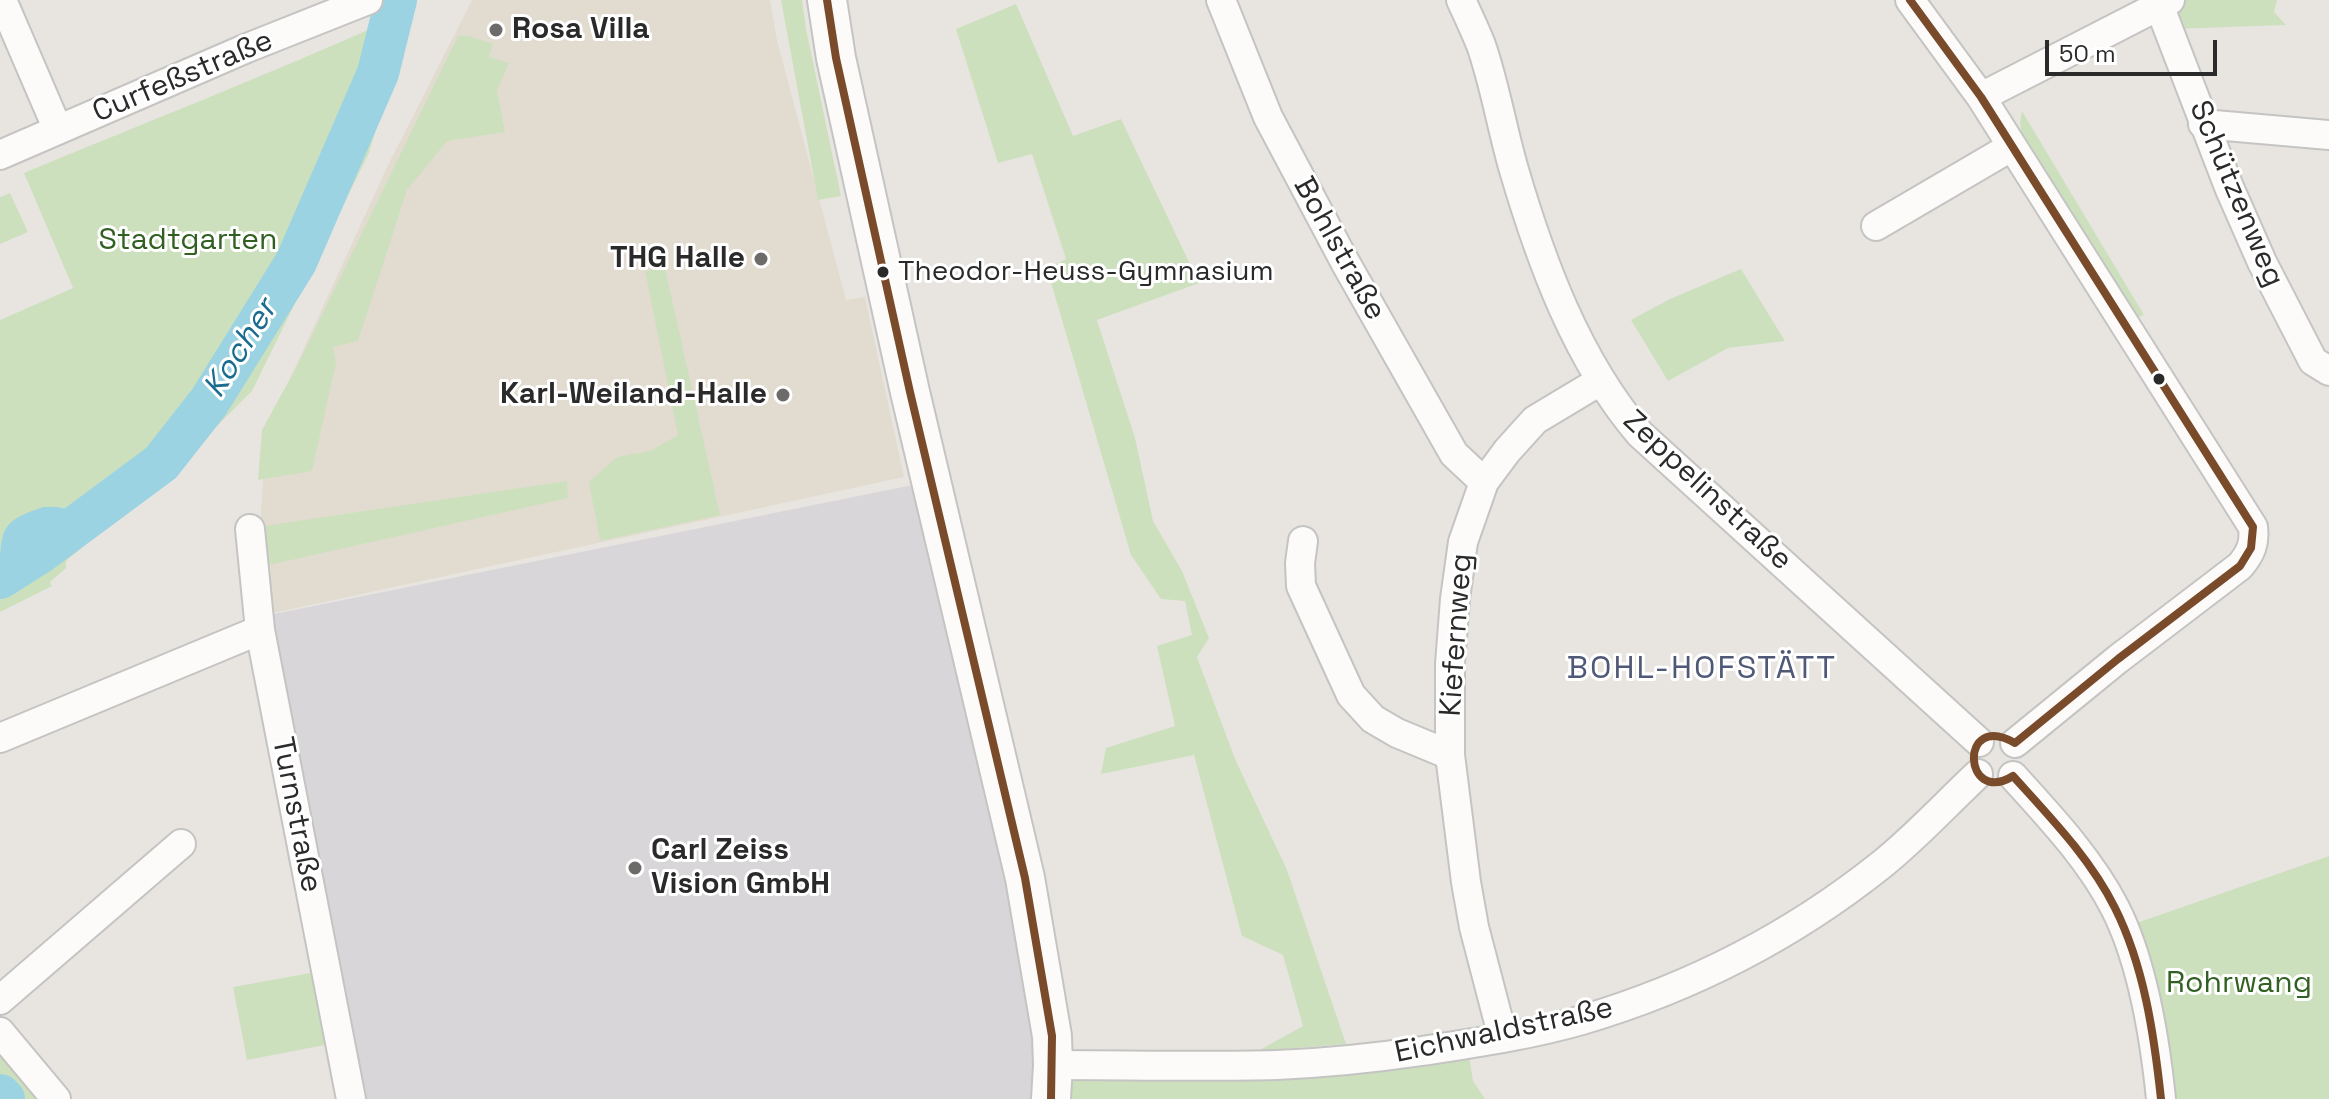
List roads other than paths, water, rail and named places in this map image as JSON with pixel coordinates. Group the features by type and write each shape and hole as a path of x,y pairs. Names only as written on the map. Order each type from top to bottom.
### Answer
{"main road":[{"path":"827,0 836,58 906,377 1025,878 1052,1036 1052,1082"}],"street":[{"path":"2,0 58,130"},
{"name":"Bohlstraße","path":"1221,0 1268,117 1345,262 1454,454 1484,482"},
{"name":"Zeppelinstraße","path":"1461,0 1481,44 1515,171 1544,260 1563,307 1600,381 1619,409 1640,434 1979,742"},
{"path":"1910,0 1981,97 2253,527 2252,549 2240,566 2015,743"},
{"name":"Curfeßstraße","path":"0,155 361,2"},
{"path":"1981,97 2165,3"},
{"name":"Schützenweg","path":"2165,3 2203,124 2229,187 2269,276 2313,361 2329,371"},
{"path":"2203,124 2329,135"},
{"path":"1876,226 2011,147"},
{"name":"Kiefernweg","path":"1503,1038 1474,927 1450,755 1450,664 1463,542 1484,482 1507,451 1535,420 1600,381"},
{"name":"Turnstraße","path":"250,529 260,630 351,1099"},
{"name":"Kiefernweg","path":"1303,541 1301,586 1351,695 1373,719 1397,733 1450,755"},
{"path":"0,738 260,630"},
{"path":"1993,734 2009,737 2015,743 2021,760 2013,776 1995,783 1978,774 1972,760 1979,742 1993,734"},
{"name":"Eichwaldstraße","path":"1052,1082 1392,1055 1503,1038 1578,1021 1630,1005 1690,981 1767,942 1819,909 1883,864 1978,774"},
{"path":"2013,776 2091,868 2115,908 2148,1013 2161,1099"},
{"path":"0,1000 181,844"},
{"path":"0,1032 56,1099"}],"water":[{"path":"44,507 92,514 0,578 2,538 6,529 19,517"}],"waterway":[{"name":"Kocher","path":"0,578 41,552 161,463 209,402 296,262 378,73 396,0"},
{"name":"Kocher","path":"0,1095 4,1099"}],"place":[{"name":"Rosa Villa","path":"496,30"},
{"name":"THG Halle","path":"761,259"},
{"name":"Theodor-Heuss-Gymnasium","path":"883,272"},
{"name":"Karl-Weiland-Halle","path":"783,395"},
{"name":"Carl Zeiss Vision GmbH","path":"635,868"}],"district":[{"name":"BOHL-HOFSTÄTT","path":"1702,669"}],"park label":[{"name":"Stadtgarten","path":"188,241"},
{"name":"Rohrwang","path":"2239,984"}]}
